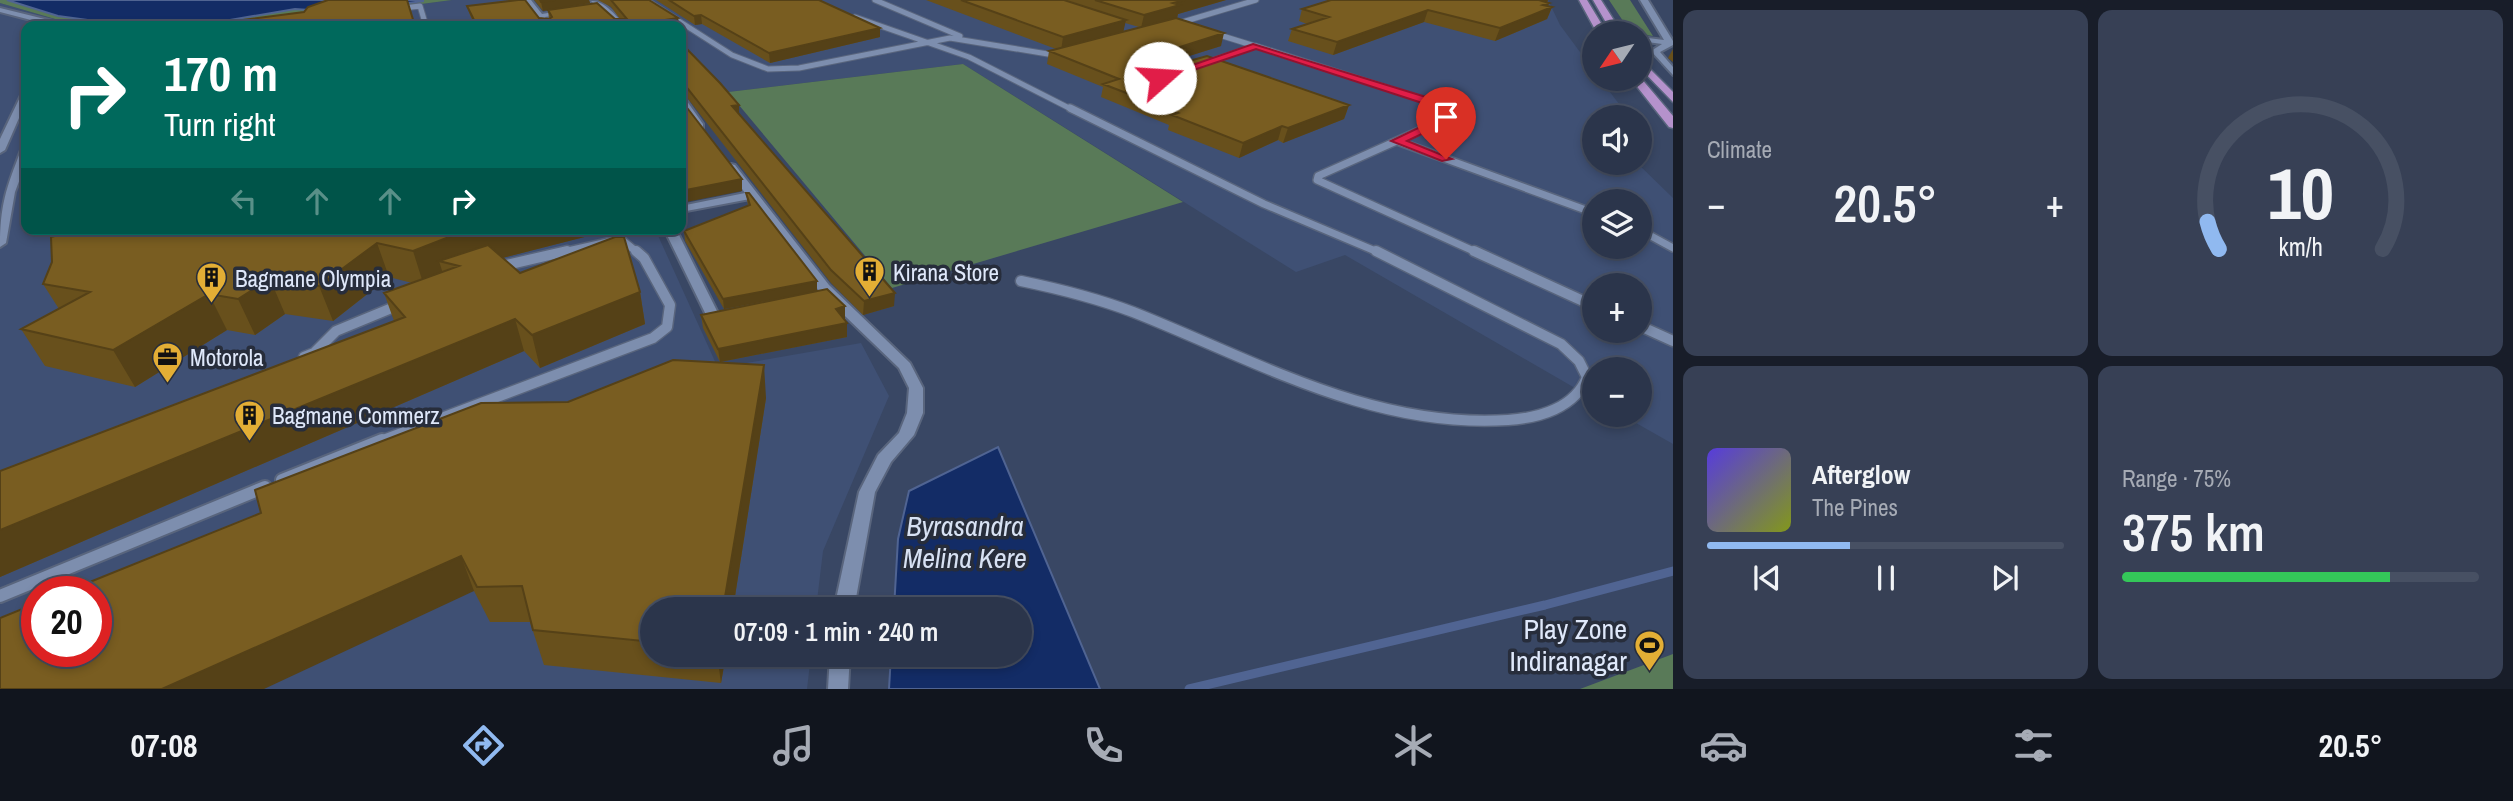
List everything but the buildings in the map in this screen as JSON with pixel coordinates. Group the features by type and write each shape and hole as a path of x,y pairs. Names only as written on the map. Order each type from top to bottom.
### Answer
{"main road":[{"path":"1583,0 1595,21"},
{"path":"1597,0 1610,21"},
{"path":"1652,75 1673,99"},
{"path":"1646,91 1673,124"}],"street":[{"path":"527,0 544,21"},
{"path":"593,0 617,21"},
{"path":"1644,0 1672,43"},
{"path":"540,16 603,6"},
{"path":"0,10 43,21"},
{"path":"0,19 19,25"},
{"path":"1652,40 1672,43"},
{"path":"1672,43 1655,51 1673,72"},
{"path":"0,150 21,104"},
{"path":"686,106 706,134"},
{"path":"721,154 825,296 905,366 916,388 915,413 906,435 884,459 867,492 846,597"},
{"path":"0,243 10,192 21,163"},
{"path":"686,208 752,195"},
{"path":"673,235 714,318 740,312"},
{"path":"838,689 839,667"}],"lane":[{"path":"646,0 679,21"},
{"path":"874,0 967,38 1049,55 1073,52"},
{"path":"1167,27 1255,0"},
{"path":"389,10 420,6 424,21"},
{"path":"847,14 969,57 1264,204 1399,261 1561,344 1579,361 1587,377 1583,390 1569,403 1530,419 1454,424 1329,394 1202,340 1081,293 1021,281"},
{"path":"1179,23 1192,27"},
{"path":"686,26 732,55 768,69 799,68 925,42 967,38"},
{"path":"1205,30 1422,99 1447,112 1439,122 1318,176 1317,180 1582,301"},
{"path":"1196,66 1256,46"},
{"path":"1397,141 1582,209"},
{"path":"1652,237 1673,248"},
{"path":"0,596 346,454 653,338 667,327 670,305 644,258 621,239 486,270"},
{"path":"288,363 314,353 321,343 337,331 411,300"},
{"path":"1652,331 1673,341"}],"shaded area":[{"path":"452,0 523,0 539,21 272,21"},
{"path":"630,0 1548,0 1560,25 1582,55 1582,91 1609,91 1620,105 1582,105 1582,175 1649,175 1673,198 1673,444 1643,427 1652,427 1652,357 1582,357 1582,392 1345,255 1296,272 963,64 728,92 686,50 686,21 657,21"},
{"path":"0,3 67,21 21,21 21,235 658,235 718,368 861,343 889,396 823,551 817,597 640,597 640,667 810,667 807,689 0,689"}],"green space":[{"path":"0,0 452,0 272,21 67,21 0,3"},
{"path":"1609,0 1630,0 1643,21 1623,21"},
{"path":"963,64 1183,202 892,288 728,92"},
{"name":"Play Zone Indiranagar","path":"1673,654 1673,689 1580,689"}],"water":[{"path":"7,0 423,0 339,12 295,9 224,21 95,21 58,16"},
{"name":"Byrasandra Melina Kere","path":"998,447 1100,689 889,689 890,667 1032,667 1032,597 895,597 898,539 909,491"}],"waterway":[{"path":"1189,689 1545,605 1673,571"}],"place":[{"name":"Kirana Store","path":"870,299"},
{"name":"Bagmane Olympia","path":"212,305"},
{"name":"Motorola","path":"167,384"},
{"name":"Bagmane Commerz","path":"249,442"},
{"name":"Play Zone Indiranagar","path":"1650,672"}],"route":[{"path":"1160,78 1256,46 1422,99 1447,112 1439,122 1397,141 1446,159"}]}
